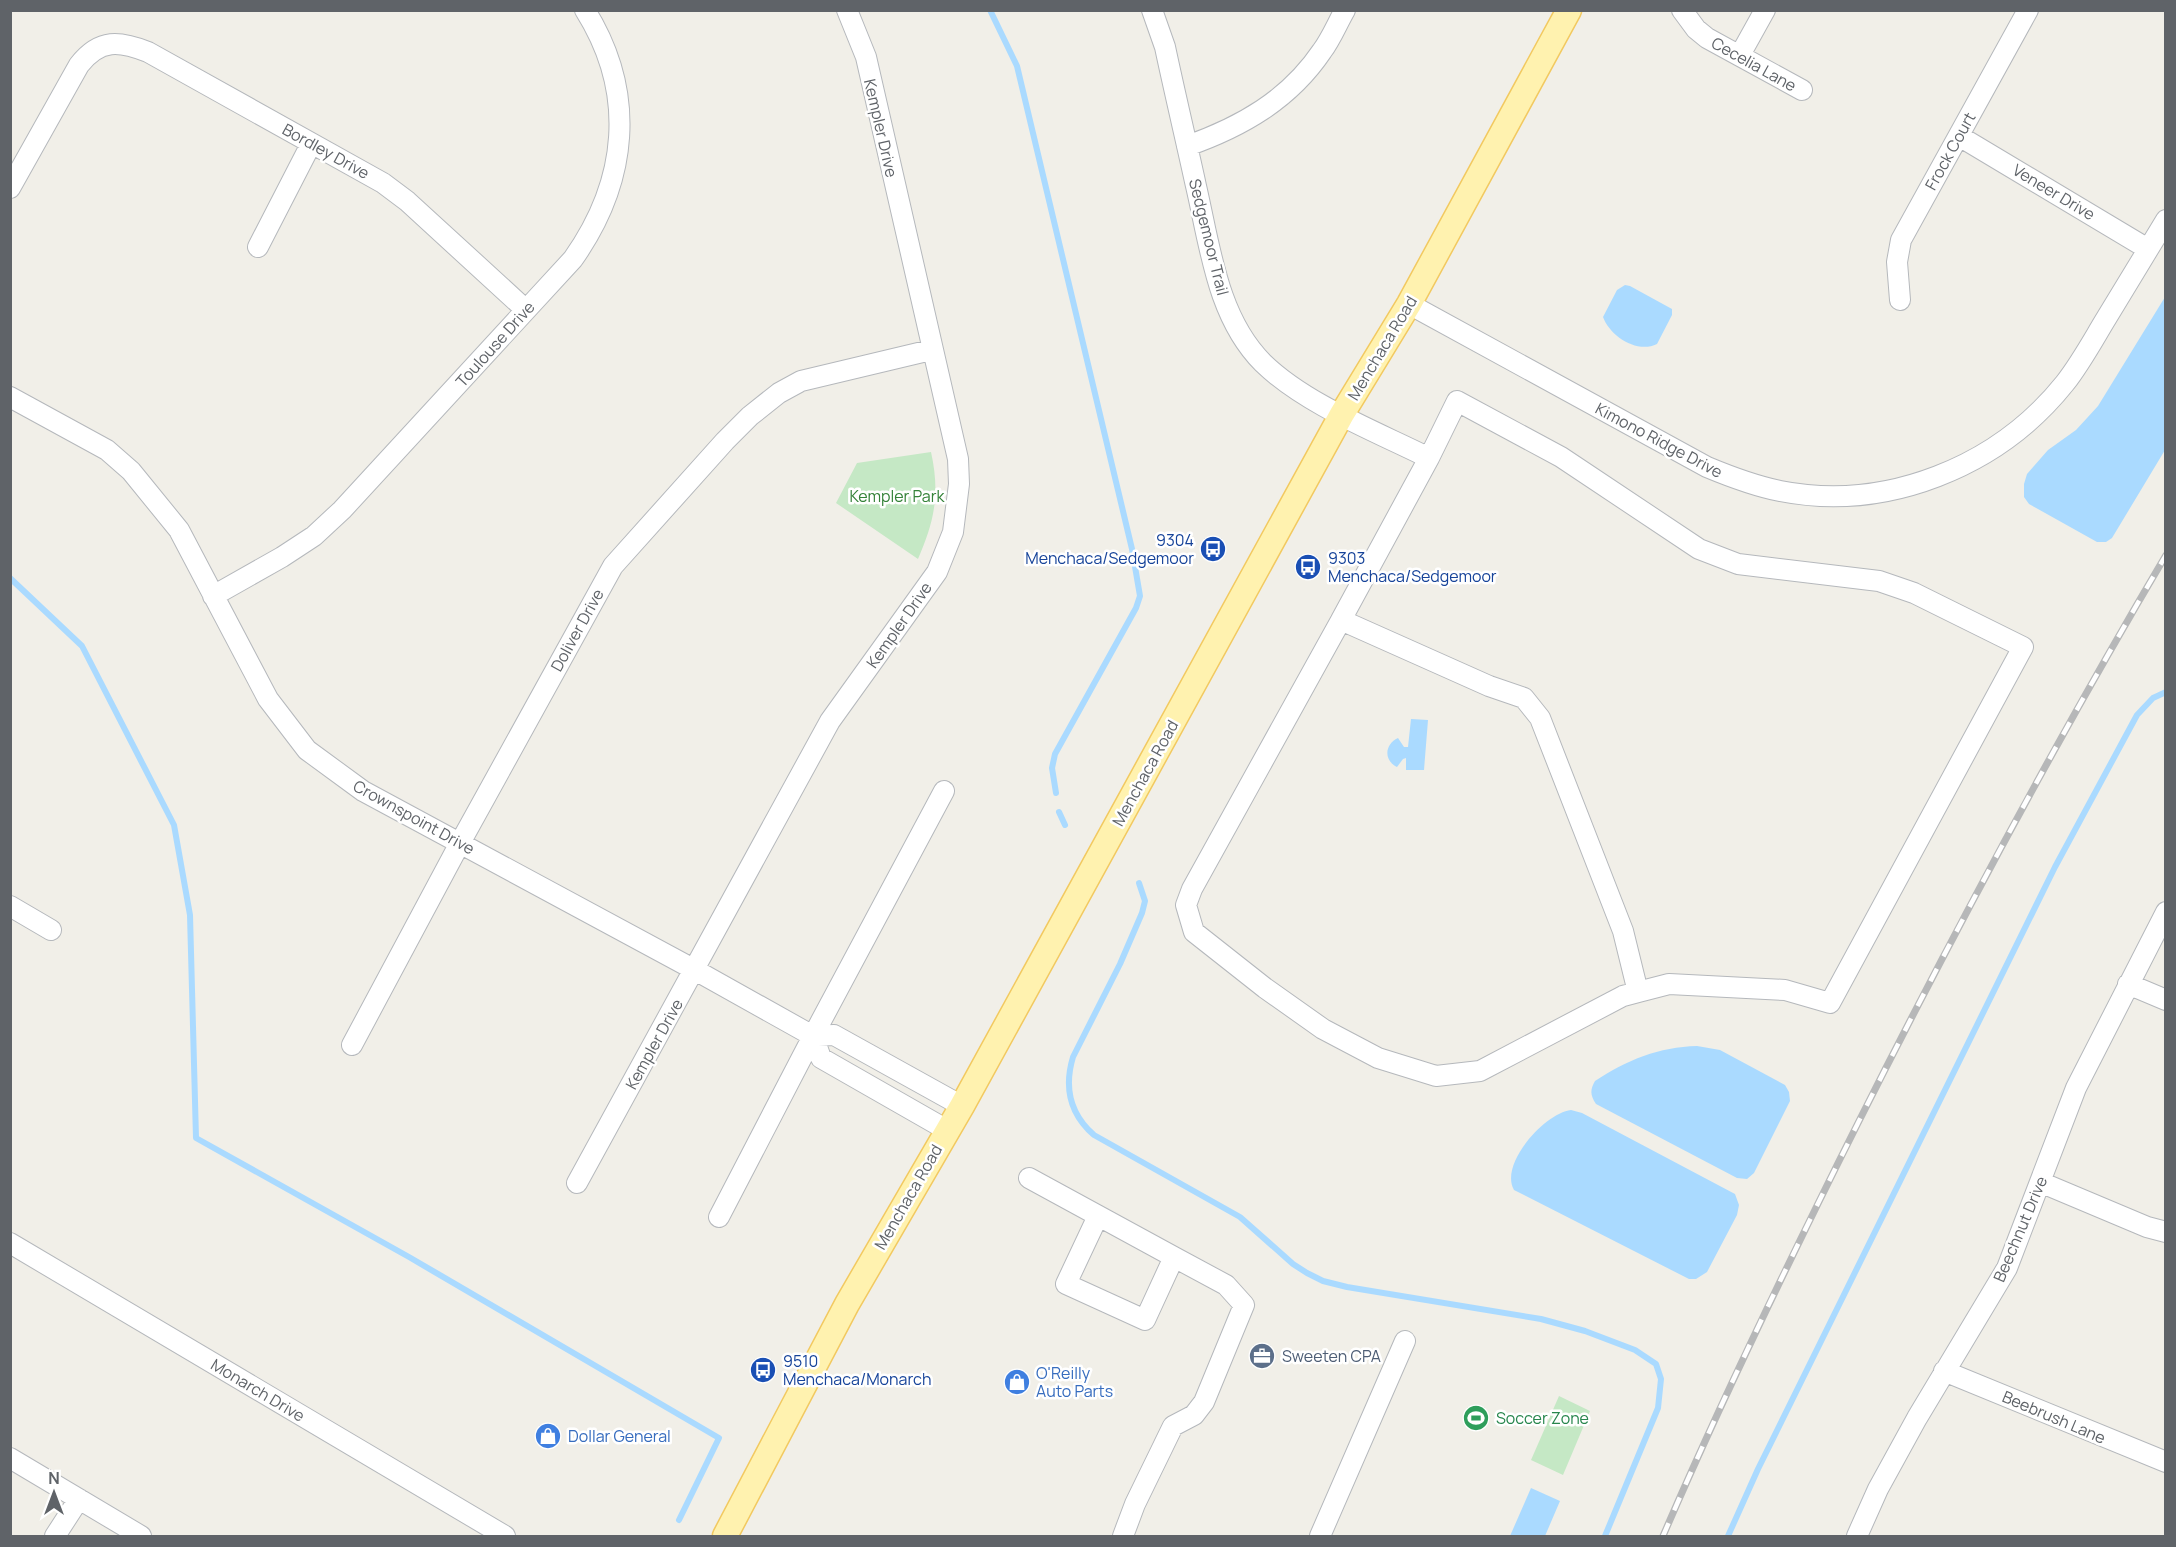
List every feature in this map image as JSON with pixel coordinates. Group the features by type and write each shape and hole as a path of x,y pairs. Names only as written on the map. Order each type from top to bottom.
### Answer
{"main road":[{"name":"Menchaca Road","path":"725,1536 842,1313 962,1106 1342,414 1408,304 1569,10"}],"street":[{"name":"Toulouse Drive","path":"213,596 314,536 365,486 573,259 591,234 614,178 620,146 620,114 615,82 606,52 585,10"},
{"name":"Kempler Drive","path":"577,1183 830,721 937,572 953,532 959,484 958,459 866,57 847,10"},
{"name":"Sedgemoor Trail","path":"1152,10 1165,47 1219,284 1240,332 1263,363 1284,380 1310,397 1429,458"},
{"path":"1187,146 1240,125 1280,98 1297,82 1322,51 1345,10"},
{"name":"Cecelia Lane","path":"1682,10 1696,29 1707,38 1802,90"},
{"path":"1740,55 1765,10"},
{"name":"Frock Court","path":"1900,300 1897,261 1901,240 2028,10"},
{"name":"Bordley Drive","path":"10,188 88,54 107,44 132,46 148,52 383,183 407,201 526,310"},
{"name":"Veneer Drive","path":"1959,136 2148,249"},
{"path":"258,247 312,144"},
{"name":"Kimono Ridge Drive","path":"1408,304 1707,467 1741,481 1807,495 1840,496 1875,493 1910,486 1942,476 1973,461 2001,443 2044,408 2071,375 2166,220"},
{"name":"Doliver Drive","path":"352,1045 460,843 613,566 725,441 750,416 779,393 801,381 932,350"},
{"name":"Crownspoint Drive","path":"10,397 107,450 131,471 179,530 268,699 307,750 363,791 813,1036 834,1035 962,1106"},
{"path":"1457,401 1561,456 1699,549 1738,564 1879,581 1914,593 2023,647 1830,1003 1785,990 1669,984 1623,996 1480,1071 1437,1076 1378,1058 1323,1029 1265,988 1194,932 1186,905 1192,889 1341,620 1429,458 1457,401"},
{"path":"1341,620 1489,686 1524,698 1529,704 1540,718 1623,931 1638,992"},
{"path":"719,1217 944,791"},
{"path":"10,906 51,930"},
{"name":"Beechnut Drive","path":"1857,1536 1878,1489 1944,1371 2007,1268 2076,1088 2166,912"},
{"path":"2128,984 2166,1000"},
{"path":"813,1036 821,1058 947,1130"},
{"path":"1029,1178 1226,1285 1244,1305 1204,1402 1194,1415 1173,1426 1135,1504 1129,1534"},
{"path":"2040,1182 2147,1227 2166,1232"},
{"path":"1098,1216 1066,1284 1145,1320 1174,1257"},
{"name":"Monarch Drive","path":"10,1243 505,1536"},
{"path":"1320,1536 1405,1341"},
{"name":"Beebrush Lane","path":"1944,1371 2166,1462"},
{"path":"10,1458 141,1536"},
{"path":"56,1536 79,1499"}],"green space":[{"name":"Kempler Park","path":"931,452 935,481 934,506 932,519 918,559 836,503 857,463"},
{"path":"1559,1396 1590,1411 1563,1475 1531,1460"}],"water":[{"path":"1625,285 1672,309 1672,315 1657,344 1641,347 1625,341 1612,331 1603,317 1617,290"},
{"path":"2165,297 2165,450 2112,538 2106,542 2097,542 2029,504 2024,497 2024,484 2027,474 2048,450 2076,430 2098,406"},
{"path":"1411,719 1428,720 1424,770 1406,770 1406,758 1397,767 1389,760 1388,748 1398,738 1404,747 1408,747"},
{"path":"1697,1046 1720,1050 1785,1085 1789,1092 1790,1101 1754,1173 1747,1179 1737,1178 1596,1104 1593,1098 1591,1092 1595,1081 1631,1061 1656,1052"},
{"path":"1571,1110 1582,1113 1735,1194 1739,1205 1737,1215 1707,1272 1696,1279 1689,1279 1514,1190 1511,1179 1513,1167 1527,1141 1549,1120 1560,1113"},
{"path":"1531,1488 1560,1501 1545,1536 1510,1536"}],"waterway":[{"path":"990,10 1017,66 1132,549 1140,596 1136,608 1055,754 1052,768 1056,793"},
{"path":"10,578 82,646 174,825 190,915 196,1138 409,1257 719,1438 679,1520"},
{"path":"1728,1536 1758,1469 2055,867 2137,715 2153,698 2166,692"},
{"path":"1059,812 1065,825"},
{"path":"1139,883 1145,901 1142,913 1120,964 1073,1057 1070,1068 1069,1089 1079,1118 1094,1135 1240,1217 1293,1264 1323,1281 1541,1319 1585,1331 1635,1350 1656,1364 1661,1379 1658,1408 1605,1536"}],"railway":[{"path":"1663,1536 1757,1329 1894,1053 2045,766 2166,555"}],"place":[{"name":"9304 Menchaca/Sedgemoor","path":"1213,549"},
{"name":"9303 Menchaca/Sedgemoor","path":"1308,567"},
{"name":"Sweeten CPA","path":"1262,1356"},
{"name":"9510 Menchaca/Monarch","path":"763,1370"},
{"name":"O'Reilly Auto Parts","path":"1017,1382"},
{"name":"Soccer Zone","path":"1476,1418"},
{"name":"Dollar General","path":"548,1436"}]}
